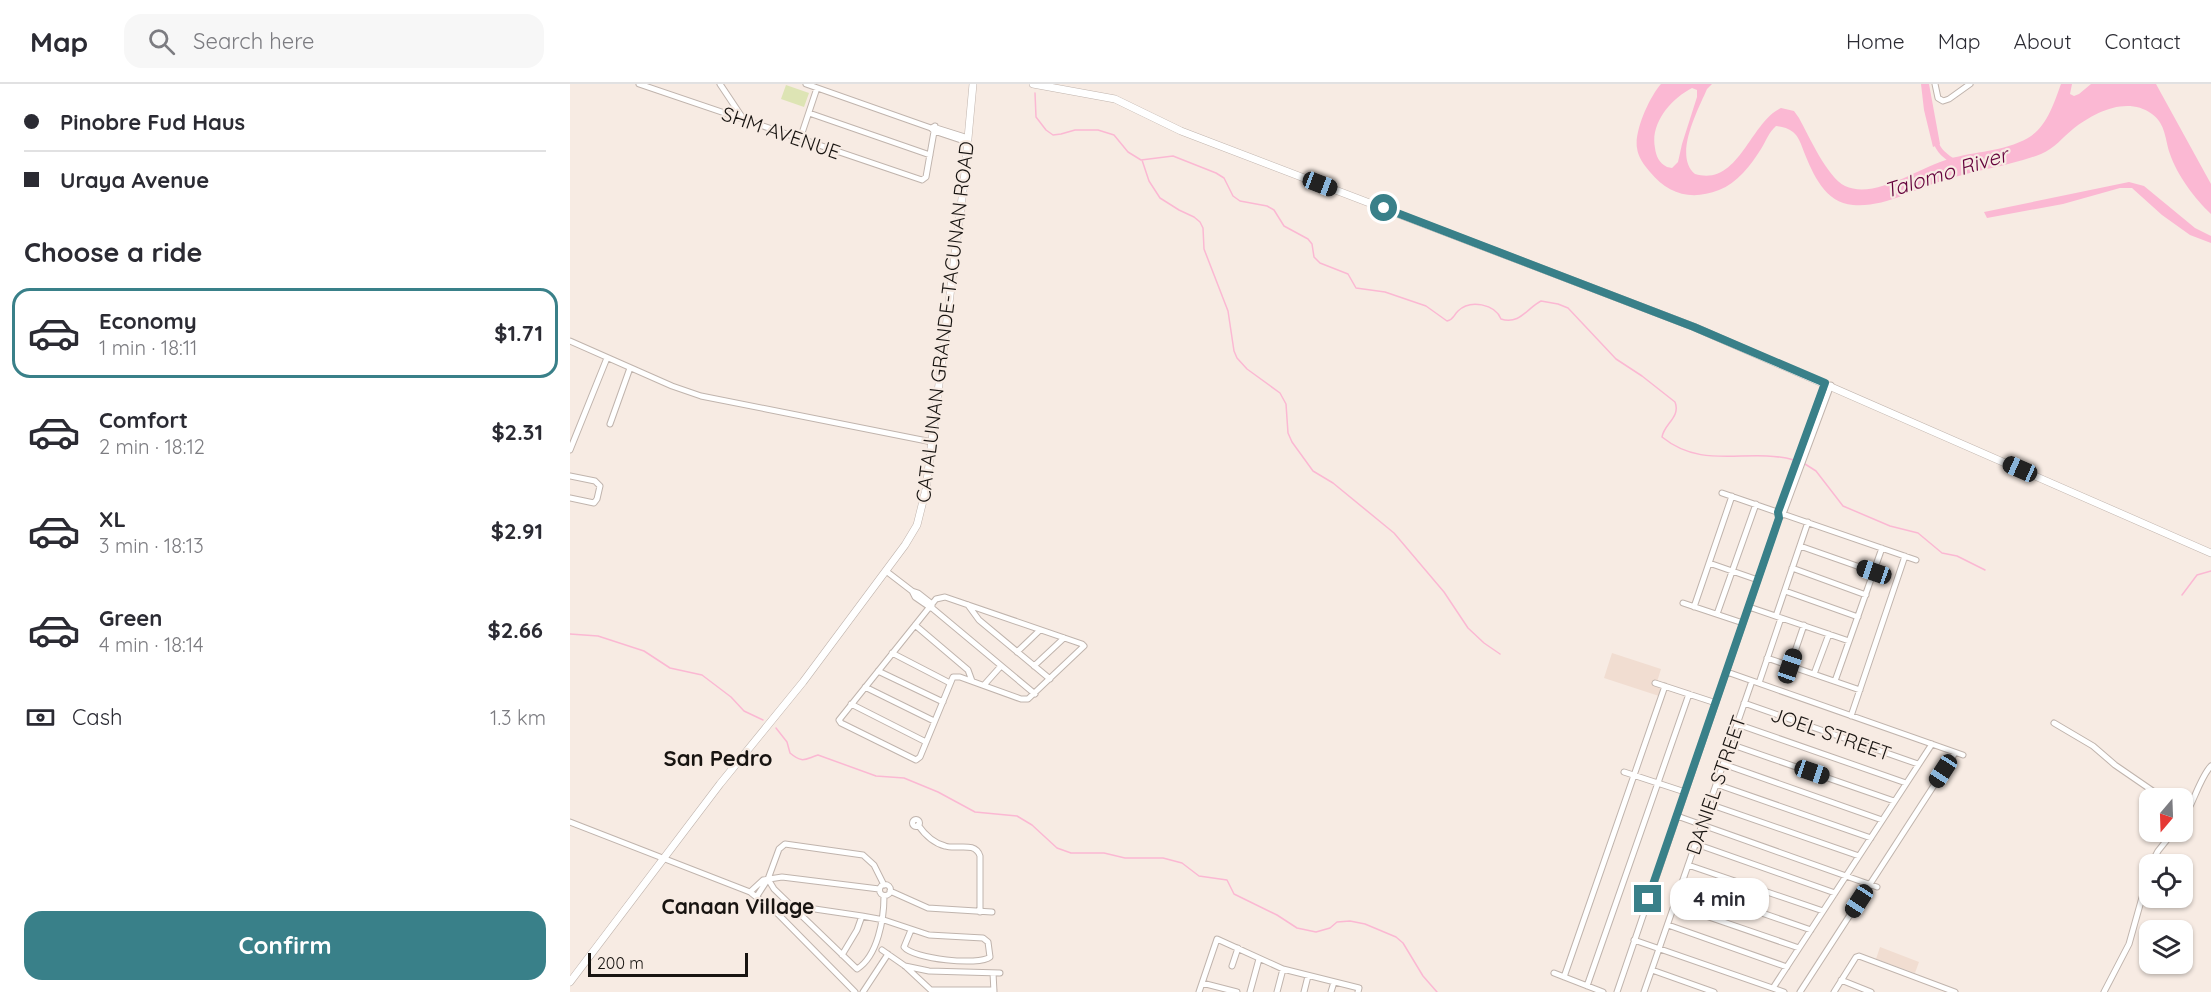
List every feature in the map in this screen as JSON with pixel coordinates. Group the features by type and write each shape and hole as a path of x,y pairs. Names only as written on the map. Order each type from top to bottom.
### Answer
{"main road":[{"name":"CATALUNAN GRANDE-TACUNAN ROAD","path":"570,982 720,784 803,682 912,535 920,515 932,442 973,84"},
{"path":"1033,84 1098,94 1121,101 1181,131 1660,314 1828,384 2211,553"}],"street":[{"name":"SHM AVENUE","path":"639,84 924,180 930,155"},
{"path":"720,84 744,120"},
{"path":"806,84 967,140"},
{"path":"1935,84 1938,98 1941,101 1949,99 1962,87 1971,84"},
{"path":"800,139 820,87"},
{"path":"809,113 930,155 934,128"},
{"path":"570,341 701,396 932,442"},
{"path":"570,450 607,358"},
{"path":"610,424 630,368"},
{"path":"1616,991 1780,515 1828,384"},
{"path":"570,476 595,481 600,486 594,503 570,498"},
{"path":"1722,493 1780,515 1808,522 1916,560"},
{"path":"1694,607 1732,496"},
{"path":"1717,614 1756,504"},
{"path":"1759,683 1792,568 1808,522"},
{"path":"1800,546 1874,572"},
{"path":"1835,681 1882,548"},
{"path":"1851,716 1905,556"},
{"path":"1709,563 1758,580"},
{"path":"1792,568 1866,595"},
{"path":"886,571 1035,694"},
{"path":"1785,591 1858,617"},
{"path":"943,597 968,605 1084,646 1028,699 1023,700 955,676 950,683 919,759 916,760 841,723 840,719 851,704 938,598 943,597"},
{"path":"1683,603 1743,623"},
{"path":"968,605 979,620 1050,679"},
{"path":"1749,607 1849,641"},
{"path":"915,625 968,670 972,681"},
{"path":"1790,666 1804,626"},
{"path":"1017,652 1040,630"},
{"path":"1814,674 1829,634"},
{"path":"1034,666 1064,638"},
{"path":"892,653 950,683"},
{"path":"1767,658 1860,690"},
{"path":"984,686 1001,666"},
{"path":"878,670 942,702"},
{"path":"1727,672 1963,755"},
{"name":"DANIEL STREET","path":"1644,992 1752,681"},
{"path":"1655,683 1716,703"},
{"path":"1564,977 1665,686"},
{"path":"865,687 934,722"},
{"path":"1587,986 1689,694"},
{"name":"JOEL STREET","path":"1744,703 1918,764"},
{"path":"851,704 926,742"},
{"path":"2054,723 2093,746 2115,765 2148,788"},
{"path":"1737,724 1906,783"},
{"path":"1730,744 1894,801"},
{"path":"1769,989 1787,967 1932,744"},
{"path":"1800,992 1955,753"},
{"path":"1723,764 1882,820"},
{"path":"2193,797 2211,766"},
{"path":"1624,772 1685,792"},
{"path":"1716,784 1871,838"},
{"path":"1709,804 1859,856"},
{"path":"1677,816 1877,887"},
{"path":"570,822 757,896 778,914 855,992"},
{"path":"918,825 928,837 939,844 973,848 978,851 980,856 980,912"},
{"path":"1696,843 1835,893"},
{"path":"757,896 768,879 781,847 787,844 863,855 874,865 882,887 879,893 884,896"},
{"path":"1688,865 1824,911"},
{"path":"750,892 758,883 768,879 789,877 888,886 890,891 928,908 992,912"},
{"path":"768,879 772,887 853,967 859,968 875,945 884,920 884,896"},
{"path":"1681,885 1811,930"},
{"path":"884,896 890,891"},
{"path":"1674,904 1799,948"},
{"path":"797,911 808,908 862,915 884,920 929,936 985,939 989,944 990,957 981,961 934,959 915,954 904,947 911,930"},
{"path":"2104,992 2129,944 2139,908"},
{"path":"842,954 857,930 862,915"},
{"path":"1668,925 1787,967"},
{"path":"1199,992 1216,940 1221,940 1283,969 1359,988 1358,992"},
{"path":"1634,940 1769,989 1784,992"},
{"path":"1232,966 1238,948"},
{"path":"862,992 885,952 905,966 932,991 994,991 997,973 939,972 905,966"},
{"path":"1834,992 1858,956 1955,992"},
{"path":"1250,992 1259,959"},
{"path":"1277,992 1283,969"},
{"path":"1652,970 1714,992"},
{"path":"1554,974 1603,992"},
{"path":"1304,992 1308,976"},
{"path":"1841,980 1869,992"},
{"path":"1202,982 1237,992"},
{"path":"1331,992 1334,982"}],"shaded area":[{"path":"1612,653 1661,669 1656,685 1662,687 1659,696 1604,678"},
{"path":"1880,947 1919,962 1915,973 1876,959"}],"green space":[{"path":"786,85 809,93 804,107 781,99"}],"water":[{"name":"Talomo River","path":"1661,84 1712,84 1707,89 1689,133 1686,156 1695,174 1710,175 1723,171 1733,163 1770,115 1781,108 1794,111 1825,165 1838,181 1845,186 1857,189 1870,189 1897,181 1949,159 1999,149 2028,138 2045,121 2061,84 2072,84 2070,94 2074,96 2091,84 2156,84 2211,184 2211,214 2193,194 2177,170 2160,122 2152,114 2132,106 2111,108 2091,117 2041,154 1945,180 1888,201 1865,205 1843,203 1828,193 1816,178 1797,136 1783,127 1776,126 1753,161 1732,183 1719,190 1699,195 1681,193 1664,186 1657,180 1640,158 1638,151 1640,123","holes":["1692,88 1697,90 1678,162 1672,168 1667,167 1660,161 1655,151 1654,139 1659,121 1670,105 1684,93"]},
{"path":"1921,84 1929,84 1940,144 1933,147 1924,110"},
{"path":"2129,182 2144,186 2195,228 2211,236 2211,243 2190,235 2162,215 2132,188 2120,188 2063,204 1987,218 1984,212"}],"waterway":[{"path":"1035,93 1036,117 1053,135 1075,130 1098,130 1114,135 1128,152 1141,160 1173,156 1216,173 1224,178 1233,196 1240,201 1267,206 1274,210 1284,226 1308,239 1312,244 1314,257 1320,263 1348,274 1356,288 1385,292 1426,306 1447,321 1463,307 1475,304 1488,307 1501,319 1508,320 1518,318 1541,301 1568,308 1616,359 1675,402 1676,412 1662,437 1678,447 1710,456 1759,456 1794,460"},
{"name":"Talomo River","path":"1936,141 1938,148 1955,162"},
{"path":"1142,160 1149,181 1160,198 1200,222 1203,228 1204,249 1228,311 1237,358 1247,369 1280,393 1286,404 1288,433 1313,471 1333,483 1394,533 1444,592 1468,628 1500,654"},
{"path":"1805,464 1816,471 1843,506 1890,526 1918,533 1942,553 1957,556 1985,570"},
{"path":"2182,595 2197,575 2211,571"},
{"path":"570,634 598,636 644,651 670,668 702,675 731,697 744,711 763,720"},
{"path":"776,728 787,742 790,753 798,759 804,760 818,755 876,776 904,778 938,792 975,812 1017,816 1032,825 1057,848 1071,853 1104,853 1125,858 1163,858 1182,863 1199,876 1227,880 1234,894 1277,915 1297,928 1316,932 1330,928 1337,922 1350,921 1365,924 1396,937 1403,943 1423,976 1437,992"}],"district":[{"name":"San Pedro","path":"718,758"},
{"name":"Canaan Village","path":"738,907"}],"route":[{"path":"1384,208 1694,327 1825,383 1778,512 1779,518 1648,899"}]}
